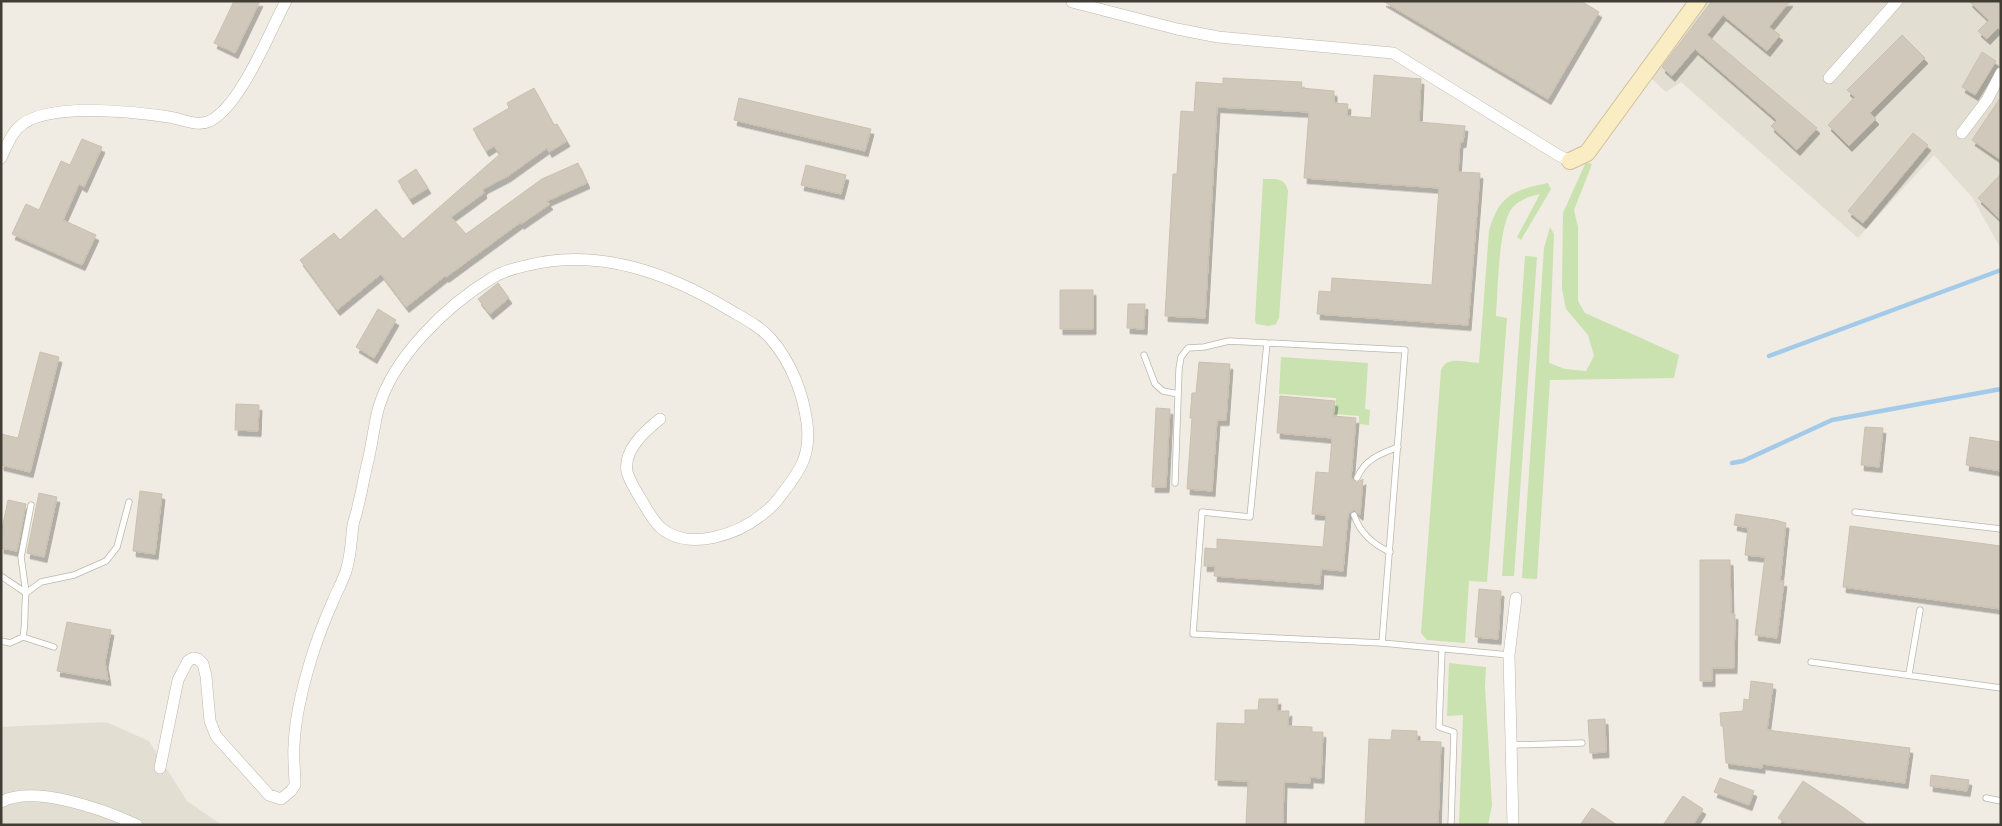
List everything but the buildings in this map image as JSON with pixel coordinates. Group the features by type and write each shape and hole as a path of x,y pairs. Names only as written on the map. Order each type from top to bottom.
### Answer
{"street":[{"path":"1,158 10,138 18,128 29,120 47,114 86,111 129,113 171,118 193,123 208,122 223,112 239,93 286,1"},
{"path":"1072,2 1177,29 1218,37 1393,53 1570,161 1588,153 1698,1"},
{"path":"1829,78 1896,1"},
{"path":"1962,133 1987,100 2001,72"},
{"path":"160,768 178,680 188,661 198,658 203,664 206,676 210,722 216,736 269,795 281,798 292,791 295,786 294,733 302,694 321,630 346,573 352,548 353,523 374,436 378,408 396,371 423,334 480,285 498,274 540,262 568,259 595,260 621,263 644,269 672,279 706,296 758,327 770,337 779,349 798,385 804,407 808,441 805,458 800,470 777,500 765,513 750,523 736,531 706,539 680,538 670,534 654,521 638,495 627,471 627,461 638,440 660,419"},
{"path":"1513,825 1509,655 1516,598"},
{"path":"1,802 7,799 31,796 64,800 95,808 137,825"}],"lane":[{"path":"1175,484 1181,357 1188,348 1204,347 1229,341 1405,350 1382,643"},
{"path":"1267,343 1250,517 1202,512 1193,634 1382,643 1509,655"},
{"path":"1144,355 1155,384 1163,391 1178,394"},
{"path":"1357,478 1364,464 1376,456 1398,447"},
{"path":"26,593 41,582 74,575 106,561 117,547 129,502"},
{"path":"23,637 25,623 23,608 26,593 21,557 31,505"},
{"path":"1855,512 2001,529"},
{"path":"1354,515 1357,526 1370,541 1390,552"},
{"path":"1,576 26,593"},
{"path":"1909,674 1920,610"},
{"path":"1,641 10,643 23,637 54,648"},
{"path":"1442,650 1439,727 1454,732 1451,825"},
{"path":"1811,662 2001,688"},
{"path":"1511,746 1582,743"},
{"path":"1986,798 2001,801"}],"shaded area":[{"path":"1704,1 2001,1 2001,249 1972,197 1934,155 1858,238 1681,82 1666,92 1649,76"},
{"path":"106,722 149,741 187,801 222,825 1,825 1,727"}],"green space":[{"path":"1586,162 1592,164 1574,210 1578,227 1578,301 1585,313 1679,355 1674,378 1550,380 1537,579 1522,578 1544,248 1550,227 1554,234 1549,363 1565,369 1586,371 1594,356 1588,335 1566,309 1562,289 1563,213"},
{"path":"1263,179 1282,181 1287,186 1288,191 1279,318 1276,324 1269,326 1256,324 1255,320"},
{"path":"1548,183 1551,189 1521,240 1517,237 1540,194 1516,204 1508,215 1504,228 1498,276 1496,316 1507,318 1487,582 1469,581 1465,643 1427,640 1421,633 1441,370 1444,365 1452,361 1479,363 1489,231 1498,209 1503,202 1517,192"},
{"path":"1525,256 1537,257 1514,576 1502,576"},
{"path":"1281,357 1368,363 1365,409 1370,410 1369,425 1359,424 1359,416 1335,414 1336,398 1279,394"},
{"path":"1449,663 1486,667 1485,686 1492,805 1488,825 1459,825 1463,715 1447,716"}],"waterway":[{"path":"1769,356 2001,270"},
{"path":"1732,463 1743,461 1832,420 2001,389"}]}
